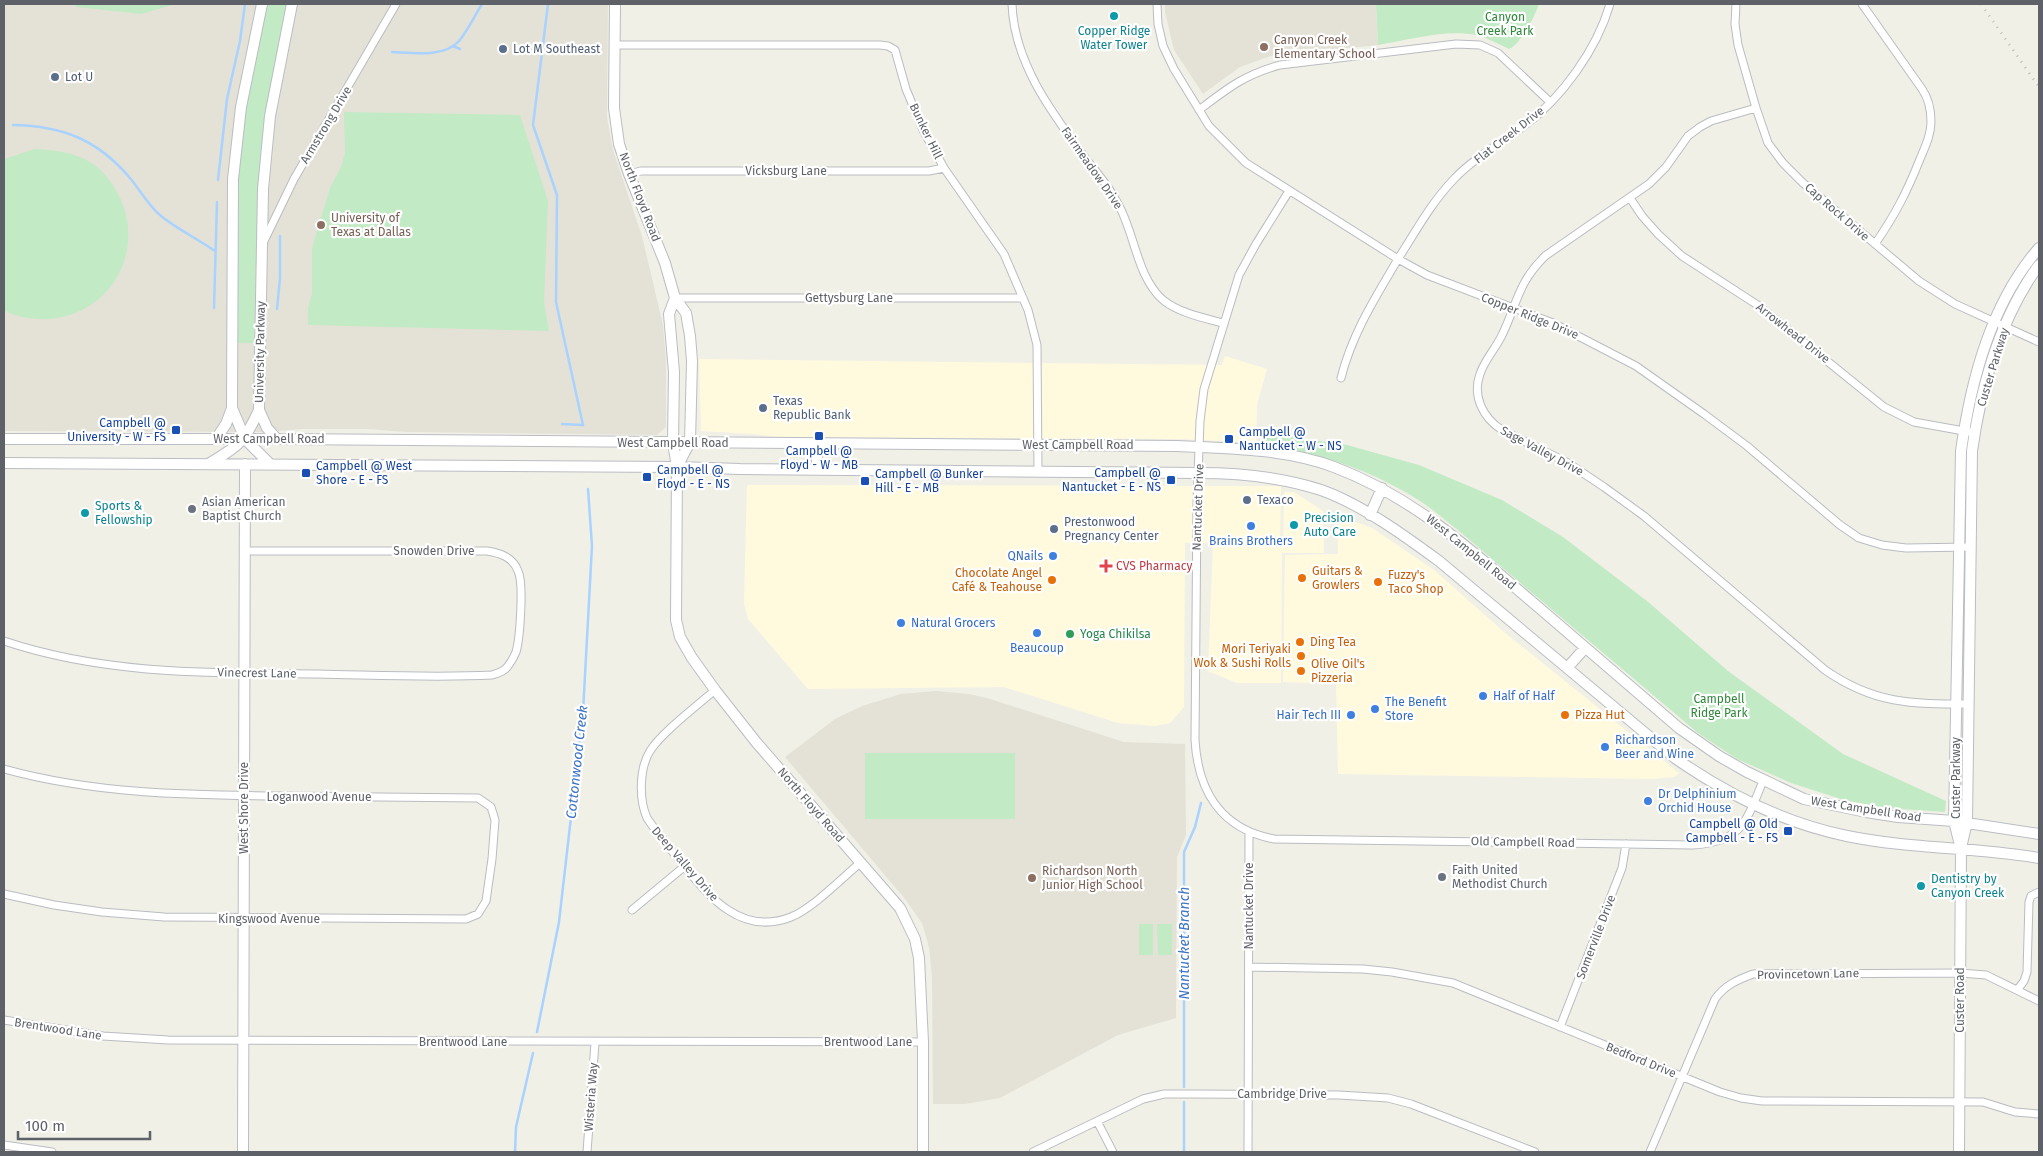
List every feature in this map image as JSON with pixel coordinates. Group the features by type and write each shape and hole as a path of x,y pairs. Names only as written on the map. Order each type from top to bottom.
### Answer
{"main road":[{"path":"259,410 267,428 277,439 245,464 232,450 216,439 226,424 232,408 233,179 241,107 262,4"},
{"name":"University Parkway","path":"245,439 259,410 261,248 266,149 270,116 292,4"},
{"name":"North Floyd Road","path":"615,4 614,108 619,144 629,174 663,256 675,298 686,313 690,336 692,361 690,442 677,467"},
{"name":"Custer Parkway","path":"1961,848 1954,820 1959,510 1964,432 1975,375 1995,322 2024,268 2039,248"},
{"name":"Custer Parkway","path":"1961,848 1966,822 1971,476 1975,433 1989,373 2006,327 2020,293 2039,265"},
{"name":"North Floyd Road","path":"675,298 669,314 674,372 673,442 677,467 677,629 692,658 715,690 756,742 900,908 915,939 921,981 923,1152"},
{"path":"232,408 245,439 269,463"},
{"name":"West Campbell Road","path":"4,439 277,439 1200,446 1260,451 1314,461 1334,467 1382,488 1440,525 1679,728 1719,756 1763,781 1812,801 1898,817 1954,820 2039,834"},
{"path":"209,464 232,450 245,439"},
{"path":"818,444 818,470"},
{"name":"West Campbell Road","path":"4,463 269,463 818,470 1199,472 1249,475 1287,480 1326,492 1370,515 1439,561 1675,758 1711,783 1798,824 1848,836 1916,845 2002,852 2039,858"},
{"name":"West Shore Drive","path":"243,1152 245,464"},
{"path":"1370,515 1382,488"},
{"path":"1566,668 1585,648"},
{"name":"Custer Road","path":"1959,1152 1961,848"}],"street":[{"name":"Armstrong Drive","path":"261,248 294,180 396,4"},
{"name":"Fairmeadow Drive","path":"1012,4 1019,40 1036,84 1068,135 1117,201 1151,286 1164,300 1174,306 1223,323"},
{"name":"Copper Ridge Drive","path":"1157,4 1158,24 1164,46 1174,69 1209,126 1246,163 1398,259 1441,282 1553,323 1656,378 1746,446 1840,525 1859,538 1882,545 1906,548 1970,547"},
{"name":"Flat Creek Drive","path":"1341,378 1354,338 1363,318 1427,210 1464,169 1526,124 1550,102 1573,74 1596,41 1610,4"},
{"name":"Cap Rock Drive","path":"1736,4 1735,24 1738,45 1756,108 1768,143 1783,163 1803,183 1918,281 1955,304 2039,342"},
{"path":"1862,4 1926,94 1931,116 1929,138 1908,189 1892,220 1875,244"},
{"path":"1199,110 1232,85 1259,71 1280,65 1456,44 1480,45 1498,53 1550,102"},
{"name":"Bunker Hill","path":"614,45 888,46 897,53 906,89 919,121 944,168 998,245 1010,266 1033,324 1037,345 1038,472"},
{"name":"Sage Valley Drive","path":"1756,108 1711,121 1700,127 1688,136 1660,172 1630,198 1545,256 1525,280 1502,334 1480,372 1478,398 1492,424 1568,463 1604,486 1644,516 1825,670 1845,684 1889,700 1916,704 1968,704"},
{"name":"Vicksburg Lane","path":"629,174 641,171 929,171 944,168"},
{"name":"Nantucket Drive","path":"1248,1152 1249,832 1225,816 1208,794 1199,773 1195,753 1196,598 1200,446 1204,388 1239,276 1256,244 1289,191"},
{"name":"Arrowhead Drive","path":"1630,198 1642,216 1658,234 1682,256 1760,306 1884,407 1914,422 1975,433"},
{"name":"Gettysburg Lane","path":"675,298 1023,298"},
{"name":"Snowden Drive","path":"246,551 487,551 500,553 511,560 518,570 521,581 518,640 515,654 510,664"},
{"name":"Vinecrest Lane","path":"4,641 64,657 143,669 184,672 480,676 501,672 510,664"},
{"name":"Deep Valley Drive","path":"715,690 650,750 643,773 643,809 647,818 702,888 725,909 751,920 764,922 791,917 806,908 860,863"},
{"name":"Loganwood Avenue","path":"4,769 65,782 125,791 183,795 478,798 491,807 495,820 492,859"},
{"name":"Old Campbell Road","path":"1249,832 1274,839 1301,840 1626,844 1717,842 1737,832 1754,804 1763,781"},
{"name":"Somerville Drive","path":"1560,1027 1622,868 1626,844"},
{"name":"Kingswood Avenue","path":"4,894 54,905 102,912 164,917 466,919 478,914 486,901 492,859"},
{"path":"632,910 685,866"},
{"path":"2018,989 2024,981 2027,972 2029,902 2031,896 2039,892"},
{"name":"Bedford Drive","path":"1249,967 1363,969 1425,977 1453,983 1720,1092 1741,1098 1762,1101 1983,1102 2015,1112 2039,1114"},
{"name":"Provincetown Lane","path":"1650,1152 1715,999 1723,988 1737,979 1753,974 1960,973 1986,975 2018,989 2039,1001"},
{"name":"Brentwood Lane","path":"4,1020 70,1032 134,1038 243,1042 923,1042"},
{"name":"Wisteria Way","path":"587,1152 595,1043"},
{"name":"Cambridge Drive","path":"1032,1152 1143,1099 1154,1096 1339,1094 1388,1098 1411,1104 1535,1152"},
{"path":"1098,1121 1113,1152"},
{"path":"4,1145 52,1152"}],"shaded area":[{"name":"University of Texas at Dallas","path":"4,4 608,4 607,117 613,150 642,236 663,325 666,359 666,427 657,435 406,432 366,429 303,429 263,432 4,431"},
{"name":"Canyon Creek Elementary School","path":"1165,4 1376,4 1378,45 1271,56 1240,67 1203,94 1174,50 1165,12"},
{"path":"1225,356 1267,369 1257,404 1256,443 1183,439 776,437 701,431 699,359 1222,365"},
{"path":"747,485 1281,486 1280,543 1185,543 1184,707 1170,723 1155,726 1118,723 1004,687 808,689 748,619 744,603"},
{"path":"1284,492 1294,492 1323,511 1324,553 1282,553 1281,683 1237,683 1208,671 1213,544 1283,546"},
{"path":"1337,515 1372,528 1434,570 1504,632 1679,773 1674,777 1652,779 1338,774 1336,684 1283,682 1285,555 1338,554"},
{"name":"Richardson North Junior High School","path":"936,691 969,694 987,698 1124,742 1185,744 1186,835 1177,857 1176,1018 1118,1035 1000,1098 965,1104 933,1104 932,977 929,947 922,923 905,899 785,757 835,719 862,706 901,694"}],"green space":[{"path":"75,4 176,4 141,14 76,7"},
{"path":"266,4 287,4 268,108 258,185 254,343 236,343 238,182 246,108"},
{"name":"Canyon Creek Park","path":"1376,4 1539,4 1523,36 1509,49 1480,36 1452,33 1378,45"},
{"path":"344,112 520,115 548,201 544,302 549,331 308,325 308,308 312,294 312,248 330,188 341,167 345,153"},
{"path":"35,149 70,154 84,159 99,168 110,180 118,194 126,215 128,236 125,257 118,276 106,292 90,306 71,315 48,319 20,316 4,310 4,159"},
{"name":"Campbell Ridge Park","path":"1264,433 1347,445 1419,465 1502,500 1563,537 1647,601 1728,671 1843,754 1946,801 1945,812 1886,808 1844,800 1791,783 1737,759 1698,733 1425,504 1383,480 1345,464 1265,443"},
{"path":"865,753 1015,753 1015,819 865,819"},
{"path":"1139,924 1153,924 1153,955 1139,955"},
{"path":"1157,924 1172,924 1172,955 1158,955"}],"waterway":[{"path":"218,180 227,99 240,41 245,4"},
{"path":"392,52 427,53 445,50 453,46 462,37 482,4"},
{"name":"Cottonwood Creek","path":"548,4 533,125 557,195 556,302 583,425 562,424"},
{"path":"453,46 460,49"},
{"path":"13,125 47,128 78,137 91,144 118,165 161,216 215,251"},
{"path":"214,308 217,202"},
{"path":"277,309 280,278 280,236"},
{"name":"Cottonwood Creek","path":"537,1032 559,922 583,712 592,546 588,489"},
{"name":"Nantucket Branch","path":"1184,1087 1184,852 1195,827 1201,803"},
{"name":"Cottonwood Creek","path":"515,1152 516,1127 533,1053"},
{"name":"Nantucket Branch","path":"1184,1102 1184,1152"}],"railway":[{"path":"1981,4 2039,87"}],"place":[{"name":"Copper Ridge Water Tower","path":"1114,16"},
{"name":"Canyon Creek Elementary School","path":"1264,47"},
{"name":"Lot M Southeast","path":"503,49"},
{"name":"Lot U","path":"55,77"},
{"name":"University of Texas at Dallas","path":"321,225"},
{"name":"Texas Republic Bank","path":"763,408"},
{"name":"Campbell @ University - W - FS","path":"176,430"},
{"name":"Campbell @ Floyd - W - MB","path":"819,436"},
{"name":"Campbell @ Nantucket - W - NS","path":"1229,439"},
{"name":"Campbell @ West Shore - E - FS","path":"306,473"},
{"name":"Campbell @ Floyd - E - NS","path":"647,477"},
{"name":"Campbell @ Nantucket - E - NS","path":"1171,480"},
{"name":"Campbell @ Bunker Hill - E - MB","path":"865,481"},
{"name":"Texaco","path":"1247,500"},
{"name":"Asian American Baptist Church","path":"192,509"},
{"name":"Sports & Fellowship","path":"85,513"},
{"name":"Precision Auto Care","path":"1294,525"},
{"name":"Brains Brothers","path":"1251,526"},
{"name":"Prestonwood Pregnancy Center","path":"1054,529"},
{"name":"QNails","path":"1053,556"},
{"name":"CVS Pharmacy","path":"1106,566"},
{"name":"Guitars & Growlers","path":"1302,578"},
{"name":"Chocolate Angel Café & Teahouse","path":"1052,580"},
{"name":"Fuzzy's Taco Shop","path":"1378,582"},
{"name":"Natural Grocers","path":"901,623"},
{"name":"Beaucoup","path":"1037,633"},
{"name":"Yoga Chikilsa","path":"1070,634"},
{"name":"Ding Tea","path":"1300,642"},
{"name":"Mori Teriyaki Wok & Sushi Rolls","path":"1301,656"},
{"name":"Olive Oil's Pizzeria","path":"1301,671"},
{"name":"Half of Half","path":"1483,696"},
{"name":"The Benefit Store","path":"1375,709"},
{"name":"Hair Tech III","path":"1351,715"},
{"name":"Pizza Hut","path":"1565,715"},
{"name":"Richardson Beer and Wine","path":"1605,747"},
{"name":"Dr Delphinium Orchid House","path":"1648,801"},
{"name":"Campbell @ Old Campbell - E - FS","path":"1788,831"},
{"name":"Faith United Methodist Church","path":"1442,877"},
{"name":"Richardson North Junior High School","path":"1032,878"},
{"name":"Dentistry by Canyon Creek","path":"1921,886"}]}
